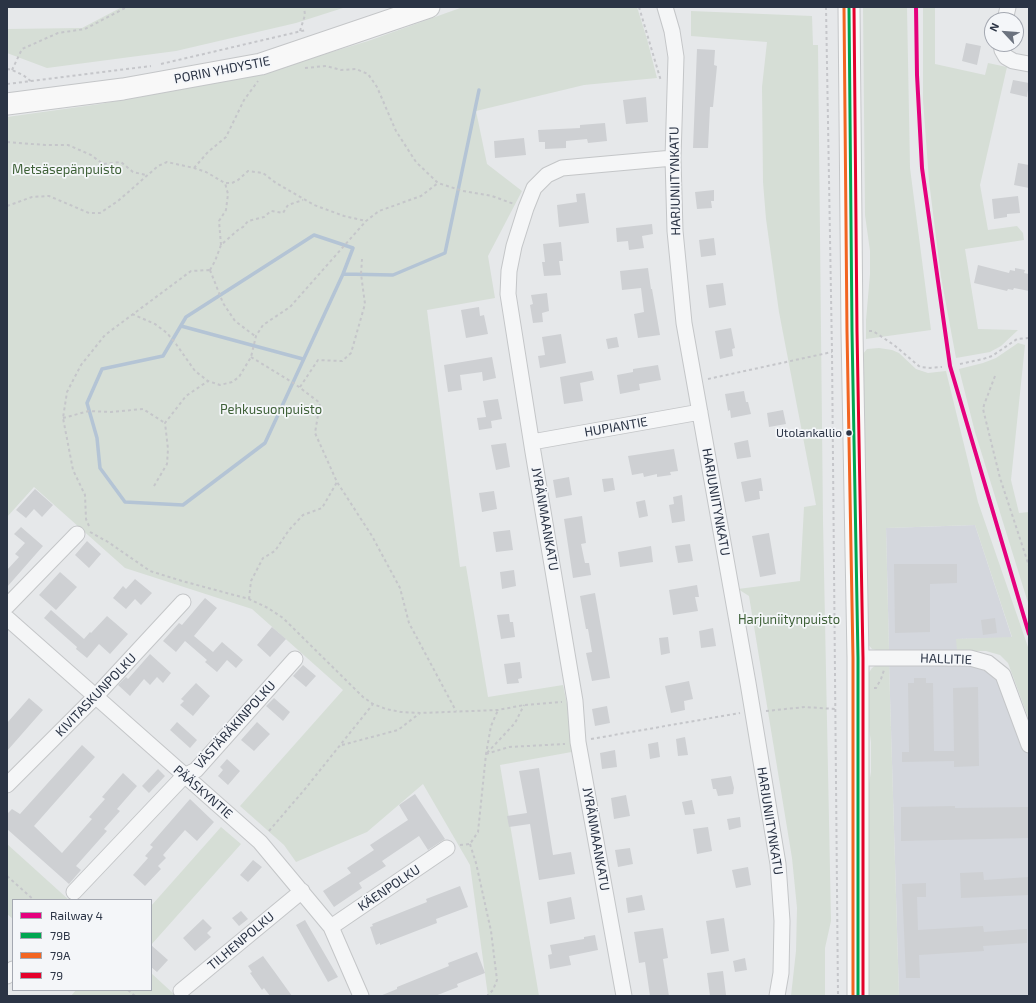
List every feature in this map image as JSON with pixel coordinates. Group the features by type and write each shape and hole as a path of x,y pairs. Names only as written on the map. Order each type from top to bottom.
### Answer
{"main road":[{"name":"PORIN YHDYSTIE","path":"7,104 123,89 261,64 429,7"},
{"path":"849,7 852,331 858,658 858,996"}],"street":[{"name":"HARJUNIITYNKATU","path":"665,7 672,31 676,57 673,158 675,231 684,323 753,713 778,864 782,921 781,973 777,996"},
{"path":"1003,52 1006,57 1013,61 1029,64"},
{"name":"JYRÄNMAANKATU","path":"624,996 578,742 575,701 508,294 509,271 514,246 526,208 534,188 547,175 562,168 673,158"},
{"name":"HUPIANTIE","path":"532,442 700,412"},
{"path":"7,606 77,534"},
{"name":"KIVITASKUNPOLKU","path":"7,785 95,697 183,602"},
{"name":"PÄÄSKYNTIE","path":"7,618 260,842 331,927 361,996"},
{"name":"HALLITIE","path":"858,658 970,658 988,663 1003,676 1029,745"},
{"name":"VÄSTÄRÄKINPOLKU","path":"74,892 184,776 196,770 295,659"},
{"name":"KÄENPOLKU","path":"331,927 447,848"},
{"name":"TILHENPOLKU","path":"181,991 302,891"}],"path":[{"path":"12,70 22,49 58,33 85,29 127,7"},
{"path":"300,31 305,15 304,7"},
{"path":"826,7 832,352 838,996"},
{"path":"7,84 156,65 307,30"},
{"path":"326,66 341,70 356,69 368,74 377,87 396,131 416,162 438,183 454,189 492,196 526,208"},
{"path":"7,69 23,75 32,82"},
{"path":"194,168 208,152 226,137 244,100 260,79"},
{"path":"7,142 68,145 90,155 103,164 121,162 133,172 146,175"},
{"path":"7,206 32,197 49,196 89,213 100,213 118,201 146,175 158,166 167,162 206,172 225,183 232,183 238,180 248,171 263,173 303,200 344,216 366,221"},
{"path":"225,183 228,194 226,210 219,221 221,245 210,270 223,303 235,321 256,336"},
{"path":"132,314 155,324 167,333 195,371 208,382 220,385 232,382 239,377 251,357 256,336 263,325 290,306 366,221 379,211 422,196 438,183"},
{"path":"221,245 248,221 264,217 271,211 283,213 288,205 303,200"},
{"path":"300,387 318,360 342,361 351,353 365,304 361,274 362,259"},
{"path":"210,270 191,271 105,335 81,365 67,392 64,418 73,470 85,495 86,519 92,532 150,571 182,582 249,599 283,618 363,697 386,710 420,713 498,710 524,705 575,701"},
{"path":"873,331 894,344 920,367 942,367"},
{"path":"960,364 992,356 1017,339 1029,338"},
{"path":"695,382 832,352"},
{"path":"251,357 300,387 320,403 315,433 337,482 372,536 400,588 409,623 456,711"},
{"path":"995,376 983,409 1000,478 1029,566"},
{"path":"154,486 167,464 168,448 165,423 186,396 208,382"},
{"path":"64,418 90,411 111,412 143,409 165,423"},
{"path":"249,599 251,581 263,558 275,551 289,530 303,515 322,508 337,482"},
{"path":"77,534 92,532"},
{"path":"260,842 341,745 373,704"},
{"path":"486,754 515,723 524,705"},
{"path":"486,754 509,747 556,745 578,742 741,712 753,713 805,707 835,709"},
{"path":"447,848 470,844 478,832 486,754 491,726 498,710"},
{"path":"341,745 398,730 420,713"},
{"path":"470,844 476,863 491,931 497,980 493,990 487,996"},
{"path":"7,876 33,899"}],"shaded area":[{"path":"975,525 1012,638 957,639 957,651 889,651 886,528"},
{"path":"889,663 963,663 977,667 987,672 1000,684 1009,698 1029,756 1029,996 899,996"}],"green space":[{"path":"122,7 346,7 296,23 176,51 47,68 7,53 7,29 82,28"},
{"name":"Pehkusuonpuisto","path":"463,7 637,7 657,78 584,85 476,111 487,164 522,191 488,256 495,298 427,310 460,567 466,566 488,697 563,685 577,751 500,765 539,996 488,996 470,865 423,784 367,832 296,862 284,845 240,806 343,690 252,609 125,568 34,487 7,517 7,117 100,104 255,75 368,41"},
{"path":"863,7 907,7 910,168 931,330 866,339 870,251 865,215"},
{"path":"923,7 935,7 935,64 985,75 988,63 1007,67 980,185 988,230 1017,226 1023,233 1024,240 965,249 978,329 1018,330 1001,346 990,352 956,358 941,277 929,181 923,100"},
{"name":"Harjuniitynpuisto","path":"691,11 812,16 813,45 818,45 823,521 831,921 825,948 825,996 791,996 796,951 797,908 792,858 749,596 738,589 800,581 804,507 816,505 779,312 766,219 763,182 762,87 767,42 691,36"},
{"path":"1018,343 1025,345 1011,480 1019,513 1029,512 1029,606 975,432 959,369 996,358"},
{"path":"879,348 892,350 899,353 916,369 928,373 946,371 978,502 1029,650 1029,720 1008,663 1000,655 986,651 957,651 956,639 1012,637 975,525 886,528 889,651 872,649 867,643 862,355 867,349"},
{"path":"889,663 899,996 868,996 866,800 871,772 871,742 866,707 868,674 872,668 878,664"},
{"path":"221,827 241,844 152,944 152,905"},
{"path":"7,844 68,899 12,899 12,918 7,914"},
{"path":"152,974 176,996 71,996 75,991 152,991"}],"building":[{"path":"966,43 981,46 977,65 962,61"},
{"path":"697,49 715,50 714,65 717,66 713,107 710,107 708,148 693,148"},
{"path":"1013,80 1029,83 1027,97 1010,93"},
{"path":"646,97 648,122 626,124 623,100"},
{"path":"605,123 607,141 588,143 587,139 566,141 566,148 545,149 545,142 539,142 538,130 580,128 580,125"},
{"path":"524,138 526,155 495,158 494,141"},
{"path":"1018,163 1029,165 1029,188 1014,185"},
{"path":"714,190 714,201 711,201 712,208 697,209 695,192"},
{"path":"585,193 589,223 559,227 557,205 577,202 576,194"},
{"path":"1018,196 1020,213 1007,214 1007,217 994,219 992,199"},
{"path":"652,224 653,234 642,236 644,248 629,250 628,241 617,242 616,228"},
{"path":"714,238 716,255 701,257 699,240"},
{"path":"561,242 563,261 559,261 561,275 544,276 542,262 545,262 543,244"},
{"path":"978,265 1009,273 1010,270 1015,271 1015,268 1025,270 1024,273 1029,274 1029,291 1014,288 1013,290 1008,289 1007,291 974,283"},
{"path":"648,268 660,335 638,338 634,314 644,312 641,288 622,290 620,271"},
{"path":"723,283 726,305 709,308 706,285"},
{"path":"547,293 549,311 542,313 543,322 533,323 530,305 533,304 531,295"},
{"path":"479,307 480,316 484,315 488,334 466,338 461,310"},
{"path":"731,328 735,348 732,349 733,356 720,359 715,331"},
{"path":"561,334 566,363 540,368 538,356 545,355 542,337"},
{"path":"617,337 619,347 608,349 606,339"},
{"path":"492,357 496,378 483,381 482,372 460,375 462,390 448,392 444,365"},
{"path":"658,365 661,380 639,384 640,390 620,394 617,375 633,372 633,369"},
{"path":"592,371 594,380 580,383 583,401 564,404 560,377"},
{"path":"744,391 746,402 748,402 751,414 731,418 730,410 728,411 725,394"},
{"path":"498,399 502,419 491,421 492,428 479,430 477,418 486,417 483,401"},
{"path":"783,410 786,424 769,427 767,413"},
{"path":"748,440 751,457 737,459 734,443"},
{"path":"506,443 510,467 496,470 491,445"},
{"path":"674,449 678,471 670,472 671,475 657,477 657,474 644,477 643,473 632,475 628,456"},
{"path":"569,477 572,495 556,498 553,480"},
{"path":"613,478 615,490 604,492 602,479"},
{"path":"761,478 763,491 759,491 760,499 745,502 741,482"},
{"path":"35,489 53,505 42,517 34,509 26,518 16,510"},
{"path":"494,491 497,509 482,512 479,493"},
{"path":"682,495 685,521 672,523 669,505 674,504 673,497"},
{"path":"645,500 648,516 639,518 636,502"},
{"path":"582,516 586,543 581,544 585,563 589,563 591,575 573,578 564,519"},
{"path":"21,527 43,546 7,587 7,570 19,557 15,554 25,543 14,534"},
{"path":"510,530 513,550 496,552 493,532"},
{"path":"769,533 776,574 760,577 752,536"},
{"path":"87,541 101,554 89,568 75,555"},
{"path":"690,544 693,561 678,563 675,546"},
{"path":"651,546 653,562 620,567 618,552"},
{"path":"894,564 957,564 957,583 930,584 930,632 895,633"},
{"path":"514,570 516,586 502,589 500,572"},
{"path":"60,572 77,587 56,610 39,595"},
{"path":"135,579 152,593 141,605 135,599 126,609 113,598 123,586 126,589"},
{"path":"697,585 699,597 695,597 698,611 673,615 669,590"},
{"path":"595,593 610,678 592,681 586,653 592,652 580,596"},
{"path":"205,598 217,608 194,636 213,652 222,642 243,660 236,668 227,660 217,672 205,662 207,660 185,641 176,652 163,641 179,623 182,625"},
{"path":"51,610 84,639 107,616 128,634 110,654 99,644 87,658 76,649 77,647 44,618"},
{"path":"509,614 510,622 513,622 515,637 501,639 497,615"},
{"path":"995,618 997,633 983,635 981,620"},
{"path":"272,627 286,639 270,657 257,645"},
{"path":"713,628 716,646 701,648 699,631"},
{"path":"668,637 670,653 661,655 659,638"},
{"path":"150,654 171,673 163,683 157,677 150,685 144,679 130,696 118,685 126,677 128,679"},
{"path":"520,662 522,678 518,679 519,683 507,684 504,664"},
{"path":"303,665 316,676 306,687 293,676"},
{"path":"914,678 926,678 926,683 933,683 934,751 954,751 953,688 978,687 979,766 954,767 954,761 902,762 902,752 909,752 908,683 914,683"},
{"path":"689,681 693,699 684,701 685,710 671,713 665,686"},
{"path":"196,683 210,696 193,716 180,705 184,701 181,699"},
{"path":"29,698 43,710 7,751 7,723"},
{"path":"274,698 290,712 283,721 266,706"},
{"path":"607,706 610,723 595,726 592,709"},
{"path":"177,722 197,740 190,748 170,730"},
{"path":"257,722 270,734 254,751 241,740"},
{"path":"685,737 688,755 678,756 676,739"},
{"path":"658,742 660,757 650,759 648,744"},
{"path":"82,745 95,757 34,826 62,853 92,819 89,817 105,799 102,797 123,773 137,786 117,809 120,811 104,829 107,831 76,866 81,870 69,884 7,829 7,814 12,809 20,814"},
{"path":"615,750 617,767 602,769 600,753"},
{"path":"227,759 240,771 228,785 218,776 223,770 220,767"},
{"path":"539,768 553,855 571,852 575,874 539,880 530,824 509,827 507,816 527,813 519,771"},
{"path":"158,769 165,776 149,793 142,786"},
{"path":"731,776 734,788 733,794 718,796 716,789 713,789 711,779"},
{"path":"415,794 445,839 428,850 419,836 382,861 386,866 359,883 362,888 334,907 323,891 351,873 347,868 374,850 370,845 408,820 399,805"},
{"path":"626,795 630,816 614,819 611,798"},
{"path":"190,799 214,822 197,841 185,830 163,855 166,858 158,866 161,869 145,886 133,875 148,858 145,856 153,847 150,845"},
{"path":"692,800 695,814 685,815 682,802"},
{"path":"955,806 955,808 1028,807 1029,838 901,841 901,807"},
{"path":"740,817 741,827 729,830 727,819"},
{"path":"708,827 712,851 697,854 693,829"},
{"path":"630,848 633,864 618,867 615,850"},
{"path":"253,860 262,867 248,882 240,875"},
{"path":"748,867 751,885 736,888 732,870"},
{"path":"983,872 984,880 1029,877 1029,895 961,898 960,873"},
{"path":"926,883 926,897 917,897 918,930 983,926 984,932 1027,929 1027,943 983,946 984,951 919,955 920,978 906,978 902,884"},
{"path":"460,886 468,907 436,919 437,923 380,945 380,943 376,945 370,927 373,926 372,924 427,902 426,899"},
{"path":"642,895 645,910 628,913 626,898"},
{"path":"571,897 575,919 550,924 547,902"},
{"path":"241,911 248,919 239,926 232,918"},
{"path":"724,918 729,951 711,954 706,921"},
{"path":"203,919 212,928 207,933 211,937 195,951 183,938"},
{"path":"305,920 338,977 328,982 296,925"},
{"path":"663,928 668,958 663,959 669,996 650,996 645,962 639,963 634,932"},
{"path":"595,935 598,950 569,956 571,965 550,969 548,955 552,954 550,945 584,939 584,937"},
{"path":"152,946 168,960 157,972 152,968"},
{"path":"477,952 485,973 457,984 458,987 435,996 380,996 397,989 397,987 449,966 448,963"},
{"path":"263,956 292,996 270,996 264,988 262,990 250,973 252,972 248,966"},
{"path":"745,958 747,970 735,972 733,961"},
{"path":"723,971 726,995 710,996 707,973"}],"waterway":[{"path":"343,274 353,248 314,235 186,317 163,356 102,369 87,403 97,438 100,468 125,502 183,505 265,443 343,274 393,275 445,253 479,90"},
{"path":"181,326 303,359"}],"rail line":[{"name":"4","path":"916,7 917,75 922,168 950,366 1029,634"}],"transit line":[{"name":"79A","path":"844,7 847,331 853,658 853,996"},
{"name":"79B","path":"849,7 852,331 858,658 858,996"},
{"name":"79","path":"854,7 857,331 863,658 863,996"}],"place":[{"name":"Utolankallio","path":"849,433"}],"park label":[{"name":"Metsäsepänpuisto","path":"67,170"}]}
